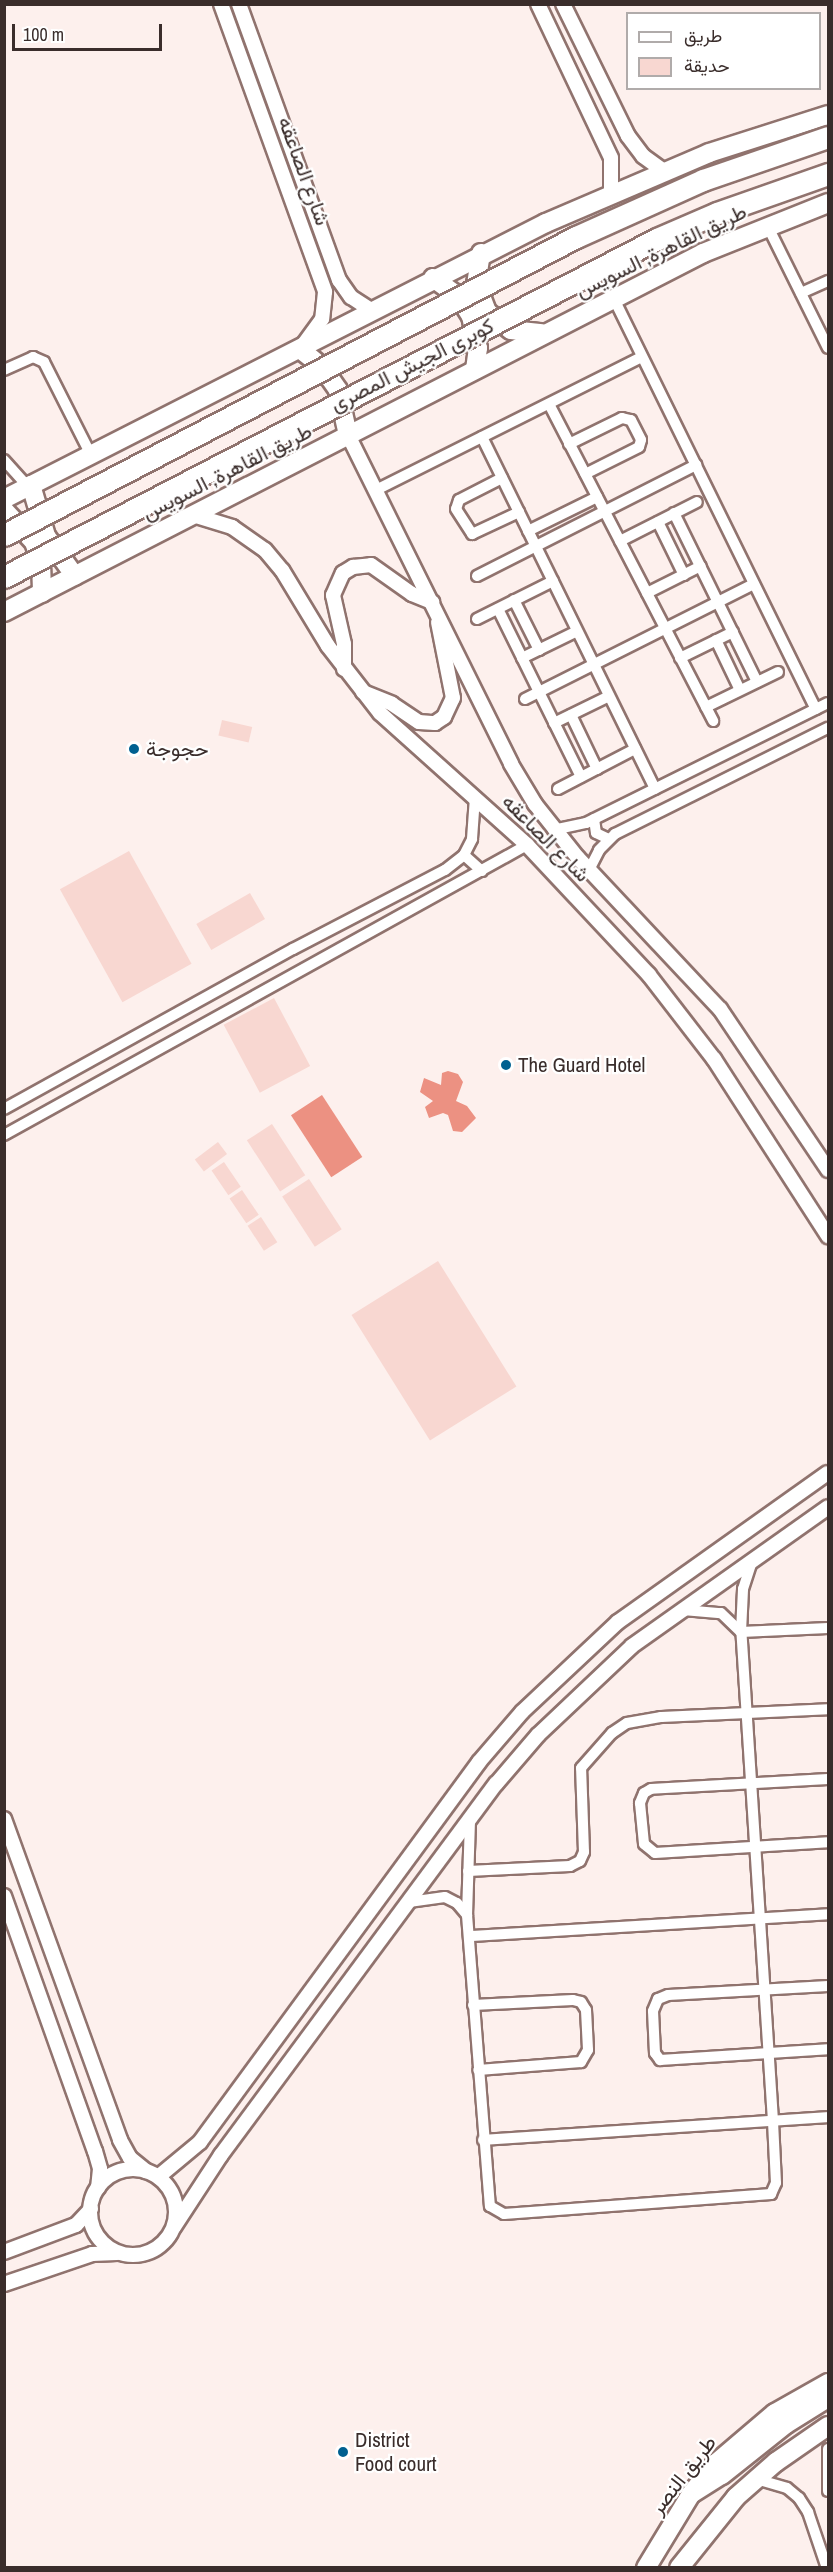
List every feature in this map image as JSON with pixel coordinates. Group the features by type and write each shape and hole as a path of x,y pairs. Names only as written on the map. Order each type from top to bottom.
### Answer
{"highway":[{"name":"كوبرى الجيش المصرى","path":"4,535 576,237 703,180 828,137"},
{"name":"كوبرى الجيش المصرى","path":"4,577 638,249 717,213 828,174"}],"main road":[{"path":"4,499 481,253 664,171 828,115"},
{"name":"طريق القاهرة, السويس","path":"4,612 475,370 542,333 768,225 828,203"},
{"path":"481,253 476,283 487,312 512,330 542,333"},
{"path":"433,278 451,290 471,316 478,348 475,370"},
{"path":"300,348 322,367 338,390 348,435"},
{"path":"29,486 46,536 75,576"},
{"path":"4,510 34,542 43,572 42,593"},
{"name":"طريق النصر","path":"646,2568 691,2494 716,2463 758,2425 828,2383"},
{"path":"691,2494 722,2475 786,2424 828,2398"},
{"path":"679,2568 718,2516 755,2479 828,2426"}],"street":[{"name":"شارع الصاعقه","path":"221,4 323,285 325,306 319,326 300,348"},
{"name":"شارع الصاعقه","path":"239,4 342,286 371,310"},
{"path":"538,4 613,164 611,193"},
{"path":"563,4 635,146 664,171"},
{"path":"599,130 620,120"},
{"path":"768,225 828,348"},
{"path":"308,245 324,240"},
{"path":"801,293 828,281"},
{"path":"614,299 816,709"},
{"path":"4,370 33,357 44,362 91,455"},
{"path":"376,490 642,357"},
{"path":"549,404 713,721"},
{"path":"569,444 622,418 631,420 641,440 639,447 585,474"},
{"name":"شارع الصاعقه","path":"348,435 511,764 553,830 720,1009 828,1170"},
{"path":"482,437 655,789"},
{"path":"5,461 29,486"},
{"path":"477,576 696,465"},
{"path":"502,478 459,500 456,509 472,534 519,512"},
{"path":"528,531 597,497"},
{"path":"620,541 697,502"},
{"path":"674,513 757,682"},
{"name":"شارع الصاعقه","path":"193,515 232,527 265,550 282,570 344,669 362,692 420,753 475,797 527,844 682,1015 740,1097 828,1236"},
{"path":"658,522 684,575"},
{"path":"344,669 344,644 333,595 343,573 353,567 371,566 435,608 441,651 453,698 444,717 435,723 418,723 382,699 362,692"},
{"path":"647,593 700,566"},
{"path":"477,619 553,581"},
{"path":"525,699 754,584"},
{"path":"514,600 539,650"},
{"path":"498,609 581,777"},
{"path":"522,658 577,631"},
{"path":"680,658 733,632"},
{"path":"716,640 740,690"},
{"path":"706,707 778,672"},
{"path":"554,723 609,696"},
{"path":"553,830 594,819 828,703"},
{"path":"571,715 597,769"},
{"path":"589,870 609,839 828,728"},
{"path":"558,789 635,749"},
{"path":"4,1109 293,949 445,870 464,855 474,832 475,797"},
{"path":"594,819 596,833 609,839"},
{"path":"4,1135 527,844"},
{"path":"464,855 475,861 482,871"},
{"path":"98,2188 114,2174 152,2174 200,2142 479,1762 522,1712 618,1622 828,1473"},
{"path":"4,2284 93,2254 152,2251 174,2227 221,2155 516,1759 560,1711 607,1667 681,1610 828,1507"},
{"path":"470,1820 467,1915 488,2202 500,2213 516,2214 767,2196 776,2183 741,1632 743,1589 754,1559"},
{"path":"681,1610 703,1609 721,1613 741,1632 828,1628"},
{"path":"468,1871 570,1866 580,1861 584,1852 581,1768 619,1727 642,1718 828,1709"},
{"path":"828,1779 651,1789 644,1792 640,1803 644,1845 651,1852 828,1842"},
{"path":"4,1819 120,2140 130,2158 152,2174 172,2194 174,2227"},
{"path":"4,1896 100,2169 98,2188 91,2209 76,2225 4,2252"},
{"path":"409,1902 445,1897 457,1903 467,1915"},
{"path":"472,1936 828,1914"},
{"path":"828,1986 661,1997 653,2011 654,2050 664,2060 828,2049"},
{"path":"473,2005 573,2000 581,2002 586,2010 588,2050 581,2062 478,2070"},
{"path":"483,2140 828,2117"},
{"path":"91,2209 100,2240 119,2253"},
{"path":"828,2449 828,2491"},
{"path":"755,2479 779,2485 799,2498 808,2512 827,2568"}],"green space":[{"path":"222,720 252,727 249,743 218,736"},
{"path":"129,851 192,964 122,1002 60,889"},
{"path":"250,893 265,919 211,950 196,924"},
{"path":"274,998 310,1066 260,1093 224,1025"},
{"path":"272,1124 305,1175 280,1191 247,1140"},
{"path":"218,1142 227,1154 204,1171 195,1159"},
{"path":"224,1162 241,1187 228,1195 212,1170"},
{"path":"309,1179 342,1229 315,1247 282,1196"},
{"path":"242,1190 259,1215 246,1223 230,1198"},
{"path":"261,1217 277,1242 264,1251 248,1226"},
{"path":"438,1261 516,1387 430,1441 351,1315"}],"shaded area":[{"path":"448,1071 458,1074 463,1082 456,1101 467,1106 476,1118 462,1132 453,1131 448,1115 443,1113 429,1118 425,1107 433,1101 420,1092 424,1078 441,1085 442,1073"},
{"path":"322,1095 362,1157 331,1177 291,1115"}],"place":[{"name":"حجوجة","path":"134,749"},
{"name":"The Guard Hotel","path":"506,1065"},
{"name":"District Food court","path":"343,2452"}]}
